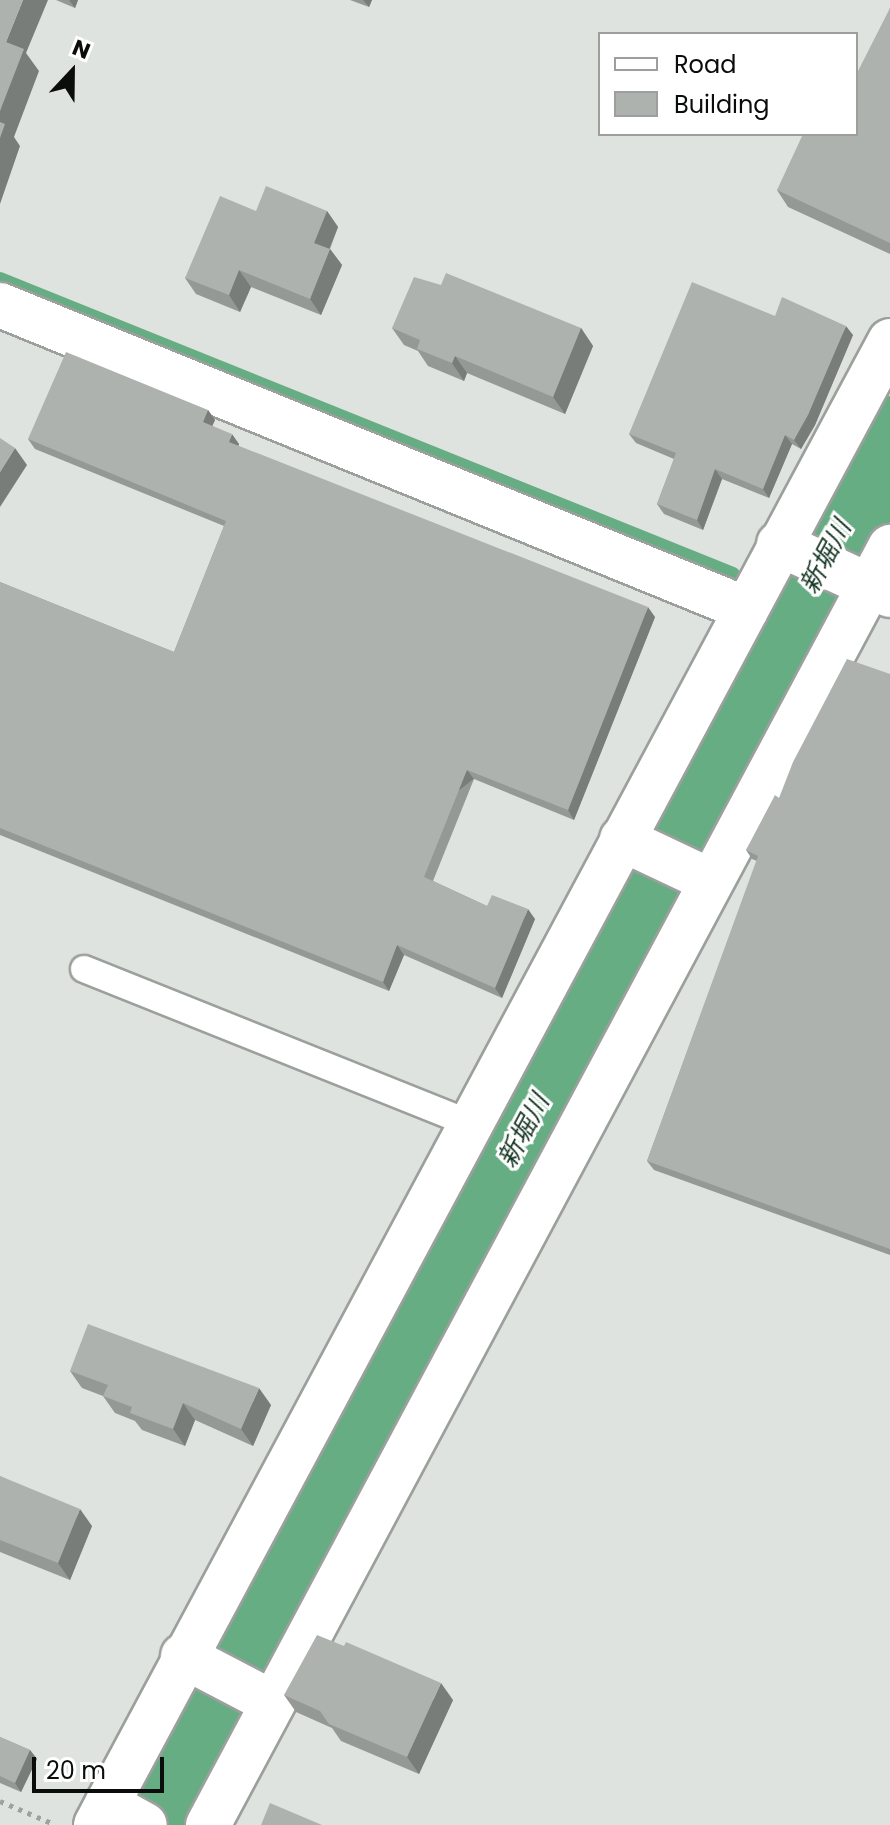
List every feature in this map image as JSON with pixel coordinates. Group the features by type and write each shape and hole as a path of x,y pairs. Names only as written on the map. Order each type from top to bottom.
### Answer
{"street":[{"path":"0,305 746,609"},
{"path":"118,1817 191,1661 470,1123 631,844 746,609 789,549 890,341"},
{"path":"208,1825 262,1698 705,878 890,547"},
{"path":"789,549 870,587"},
{"path":"631,844 705,878"},
{"path":"191,1661 262,1698"}],"lane":[{"path":"84,969 470,1123"}],"path":[{"path":"0,1801 56,1825"}],"building":[{"path":"0,0 23,0 6,42 24,49 0,111"},
{"path":"890,8 890,243 777,190 802,136 858,136 858,71"},
{"path":"266,186 327,211 314,243 330,249 310,299 239,270 229,295 185,278 220,196 256,211"},
{"path":"446,273 581,328 553,397 455,356 452,363 417,349 420,340 392,328 414,277 441,285"},
{"path":"692,282 775,316 782,297 846,326 808,415 794,440 785,435 763,489 715,469 697,520 657,504 676,453 629,434"},
{"path":"66,352 208,410 203,422 232,434 229,442 648,607 568,810 467,770 424,877 487,906 492,895 528,909 495,988 397,945 383,982 0,828 0,582 174,652 226,521 28,439"},
{"path":"0,438 15,448 0,472"},
{"path":"847,659 890,674 890,1249 647,1161 758,856 746,850 775,795 779,798 793,762"},
{"path":"88,1324 259,1388 241,1429 183,1403 173,1429 130,1413 132,1407 103,1396 108,1385 70,1371"},
{"path":"0,1476 80,1509 58,1563 0,1540"},
{"path":"317,1635 344,1646 346,1642 441,1683 407,1757 329,1724 320,1711 284,1695"},
{"path":"0,1737 30,1750 15,1783 0,1776"},
{"path":"270,1803 322,1825 261,1825"}],"waterway":[{"path":"0,279 733,574"},
{"name":"新堀川","path":"158,1825 890,436"}]}
